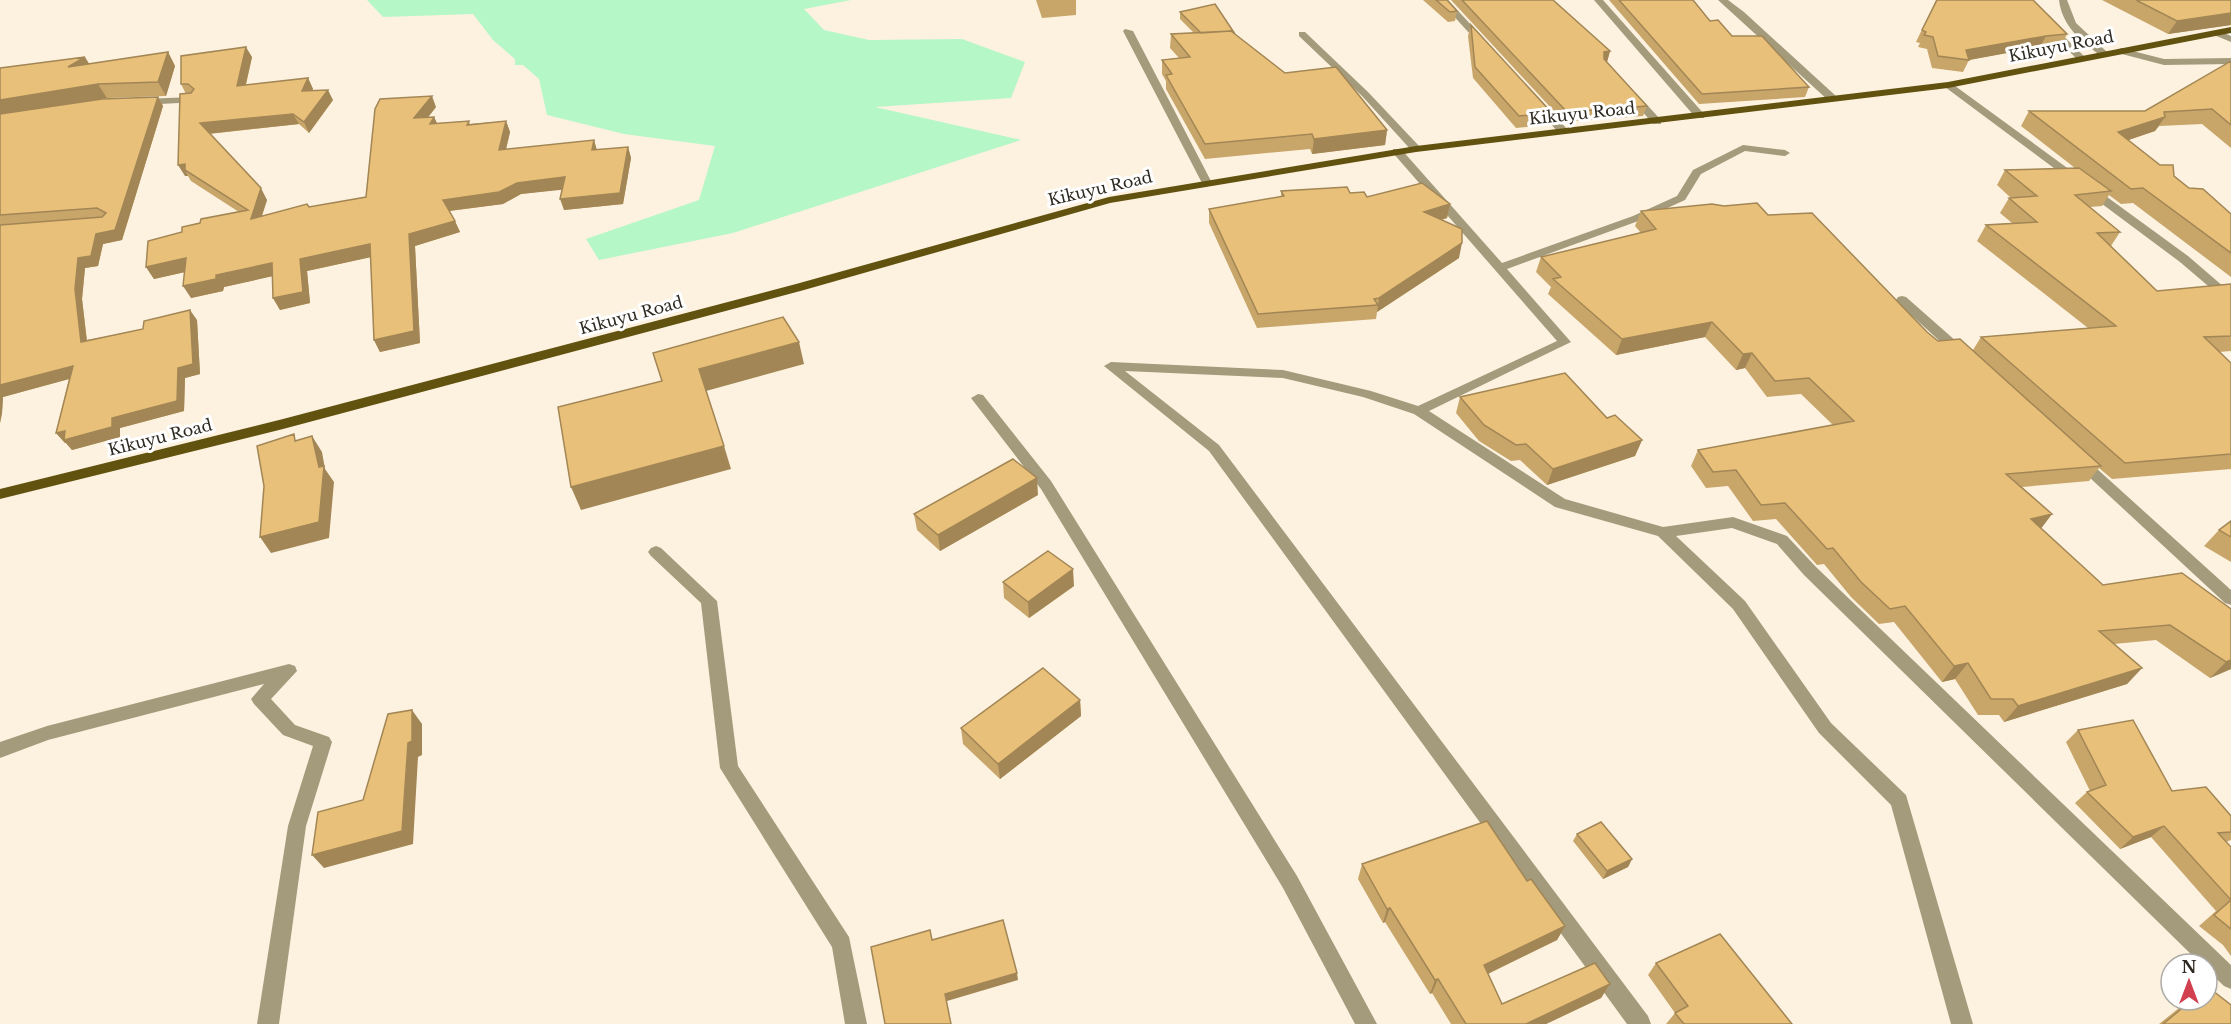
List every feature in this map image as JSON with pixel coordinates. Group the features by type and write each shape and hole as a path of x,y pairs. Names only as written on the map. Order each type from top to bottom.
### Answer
{"main road":[{"name":"Kikuyu Road","path":"0,494 283,424 777,293 1108,200 1397,151 1657,122 1948,85 2231,30"}],"street":[{"path":"1443,0 1491,52"},
{"path":"1598,0 1700,116"},
{"path":"1722,0 1741,14 1833,99"},
{"path":"2021,0 2082,59"},
{"path":"2063,0 2075,30 2104,54"},
{"path":"1128,31 1207,183"},
{"path":"2217,33 2231,39"},
{"path":"1302,34 1365,94 1416,149"},
{"path":"2121,51 2164,62 2231,61"},
{"path":"1948,85 2184,259 2231,299"},
{"path":"1628,90 1657,122"},
{"path":"1531,96 1563,131"},
{"path":"128,103 193,100"},
{"path":"1499,268 1637,218 1680,198 1697,172 1743,148 1785,153"},
{"path":"1397,151 1565,342 1419,411"},
{"path":"1902,300 1971,363"},
{"path":"1640,1024 1214,448 1111,366 1283,374 1366,394 1419,411 1560,503 1663,532 1733,522 1782,540 1810,571 2231,979"},
{"path":"978,398 1046,485 1290,882 1366,1024"},
{"path":"2067,450 2231,599"},
{"path":"1663,532 1739,605 1825,728 1899,801 1962,1024"},
{"path":"656,552 709,601 729,768 842,944 856,1024"},
{"path":"0,750 47,733 289,671 260,699 289,730 323,742 297,826 268,1024"}],"green space":[{"path":"367,0 851,0 804,9 824,30 869,40 962,39 1025,62 1011,98 875,107 1021,140 733,233 599,260 586,239 699,200 715,146 624,134 547,115 539,79 523,65 515,65 515,59 493,40 473,14 383,17"}],"building":[{"path":"1436,0 1447,0 1457,11 1450,12"},
{"path":"1462,0 1553,0 1610,51 1604,52 1604,59 1647,106 1567,112"},
{"path":"1619,0 1693,0 1710,21 1718,20 1732,36 1762,36 1809,87 1702,94"},
{"path":"1937,0 2033,0 2067,34 1966,50 1969,60 1938,56 1933,37 1924,35 1926,32 1922,30"},
{"path":"2136,0 2231,0 2231,13 2177,21"},
{"path":"1215,4 1235,34 1231,31 1201,33 1180,12"},
{"path":"1471,25 1552,113 1519,116 1475,67"},
{"path":"1231,31 1285,73 1336,67 1387,130 1314,139 1312,134 1205,144 1166,75 1172,74 1162,60 1190,57 1171,34"},
{"path":"246,47 237,86 308,78 302,91 328,90 304,122 293,114 200,123 261,188 251,219 307,204 309,207 366,197 375,109 380,99 432,96 414,118 434,117 430,124 469,121 467,125 506,121 499,150 594,140 592,150 628,147 620,193 560,199 565,177 517,183 499,192 443,200 455,221 409,234 414,331 374,340 370,244 300,259 303,292 273,298 272,263 216,275 216,279 183,286 186,258 146,267 148,241 182,232 182,227 200,223 201,219 248,210 185,170 185,164 178,165 180,94 191,93 194,89 188,84 181,84 181,56"},
{"path":"168,52 158,82 98,84 0,100 0,68 85,57 68,67"},
{"path":"2231,61 2231,125 2212,109 2164,112 2165,117 2118,132 2160,165 2173,165 2174,176 2189,188 2203,189 2231,214 2231,253 2143,188 2131,189 2029,111 2145,111"},
{"path":"158,97 115,230 96,234 91,256 78,258 75,289 81,342 143,329 144,321 190,310 193,364 178,368 177,401 112,418 112,427 64,440 65,431 56,433 73,366 0,385 0,225 102,217 106,213 97,208 0,215 0,114 102,99"},
{"path":"2079,168 2111,191 2075,195 2120,232 2097,233 2157,291 2231,284 2231,336 2204,337 2231,363 2231,454 2125,463 1981,337 2116,326 1986,225 2037,222 2009,198 2037,196 2005,170"},
{"path":"1422,183 1450,204 1424,212 1462,229 1462,243 1379,298 1374,299 1378,305 1258,314 1209,209 1284,196 1281,191 1347,187 1350,193 1364,192 1367,197"},
{"path":"1757,203 1768,215 1812,213 1927,332 1938,341 1960,339 2101,466 2006,474 2052,514 2031,519 2103,585 2182,573 2231,609 2231,660 2226,662 2170,625 2099,631 2142,668 2018,706 2013,699 1991,699 1968,663 1954,666 1905,606 1890,609 1861,582 1833,548 1827,549 1785,503 1761,505 1736,470 1713,472 1698,450 1854,421 1809,378 1775,381 1752,353 1743,354 1712,322 1622,339 1553,279 1561,277 1541,257 1656,229 1641,211 1712,204 1724,206"},
{"path":"783,317 799,342 699,369 724,446 571,487 558,407 662,381 653,353"},
{"path":"1565,373 1607,418 1615,415 1642,440 1553,469 1526,444 1516,445 1484,425 1460,397"},
{"path":"294,434 295,441 312,436 319,467 324,466 319,522 260,537 264,486 257,446"},
{"path":"1013,459 1037,478 938,535 914,514"},
{"path":"2231,521 2231,537 2219,530"},
{"path":"1048,551 1073,569 1028,602 1003,582"},
{"path":"1043,668 1080,700 998,764 961,728"},
{"path":"412,710 412,741 408,743 402,831 312,855 318,812 363,800 388,714"},
{"path":"2133,720 2172,791 2206,787 2231,816 2231,832 2218,833 2231,847 2231,900 2164,826 2133,837 2087,792 2106,785 2078,730"},
{"path":"1487,821 1527,881 1531,879 1565,926 1484,965 1502,1004 1595,963 1610,984 1526,1024 1466,1024 1438,979 1435,980 1390,908 1387,909 1362,864"},
{"path":"1601,822 1632,859 1607,871 1577,834"},
{"path":"2231,900 2231,929 2214,915"},
{"path":"1003,920 1017,973 945,994 951,1024 885,1024 871,947 930,930 932,940"},
{"path":"1720,934 1792,1024 1684,1024 1675,1013 1688,1006 1656,963"},
{"path":"2219,996 2231,1005 2231,1024 2163,1024 2178,1012 2219,1012"}]}
